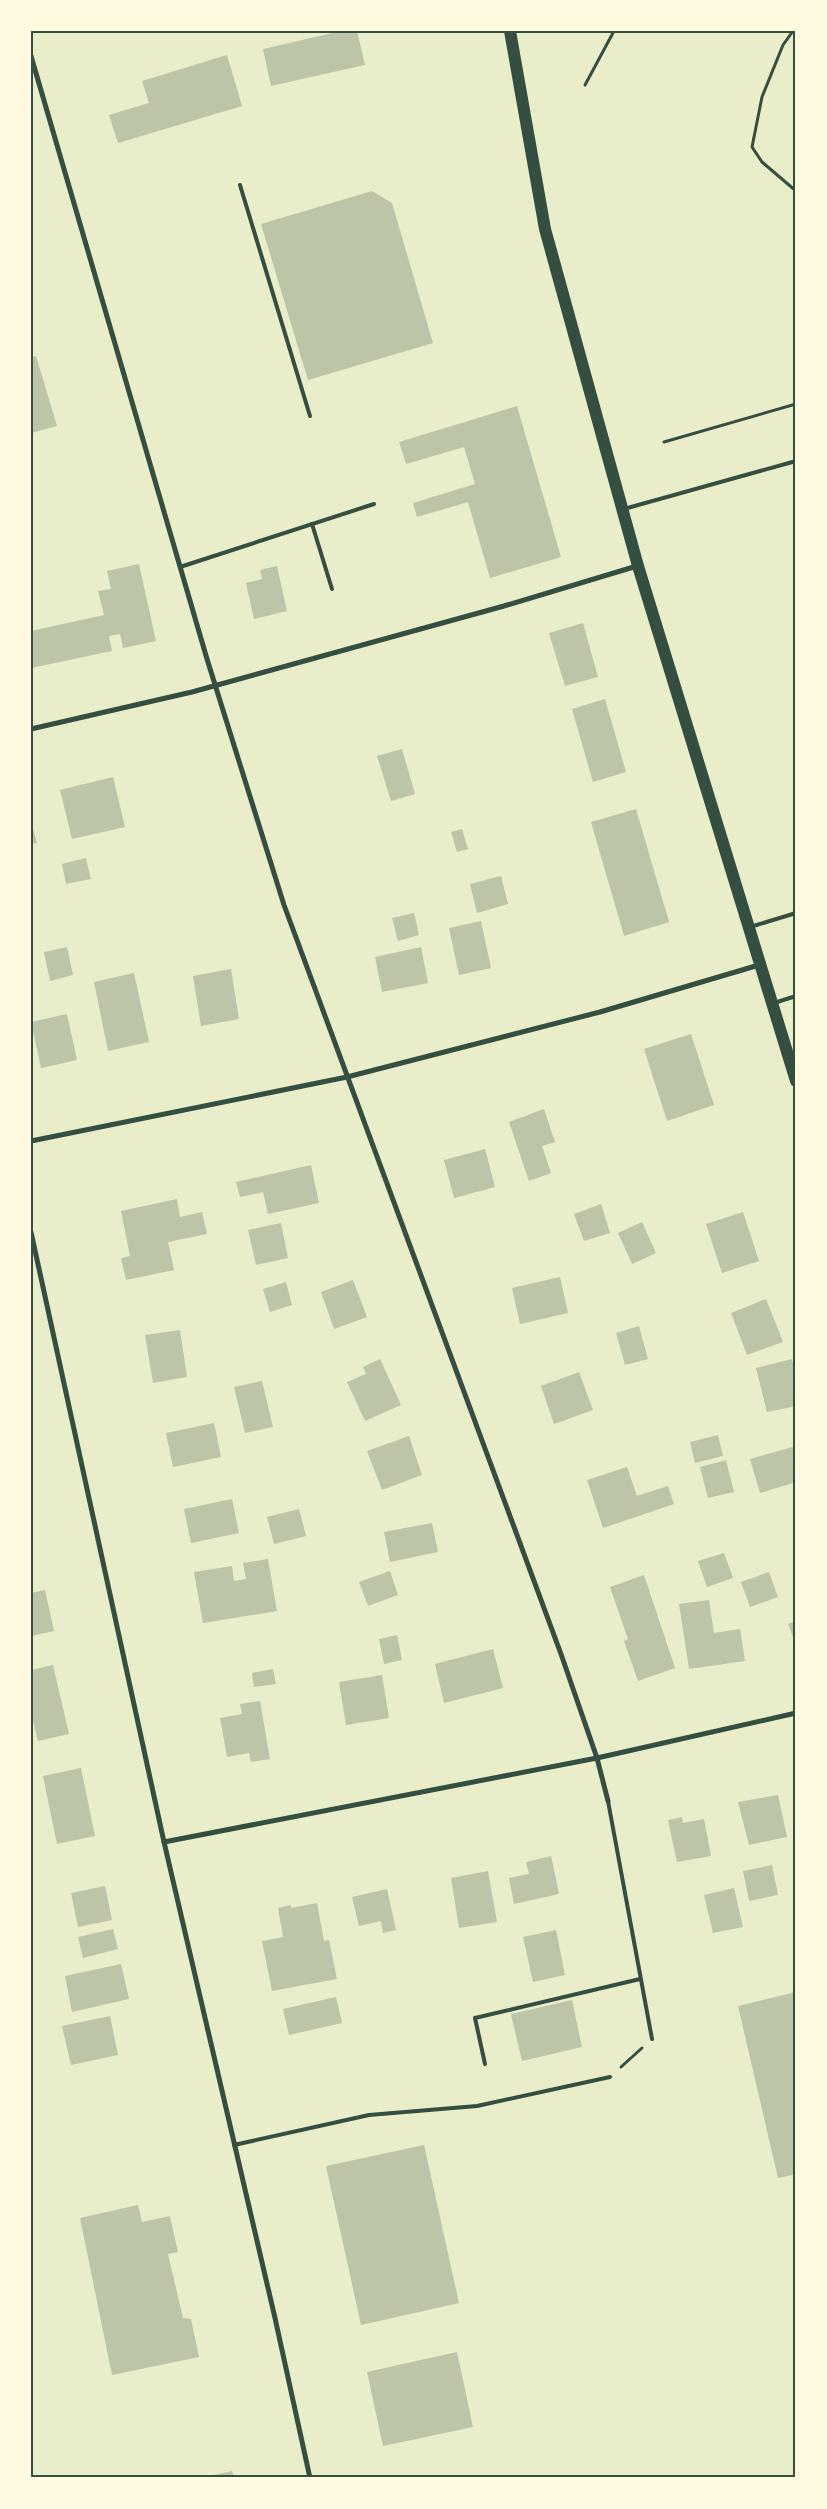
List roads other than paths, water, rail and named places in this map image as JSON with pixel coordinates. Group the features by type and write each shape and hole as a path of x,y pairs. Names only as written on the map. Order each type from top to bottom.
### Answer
{"main road":[{"path":"510,31 545,229 638,566 796,1081"}],"street":[{"path":"31,56 215,686 284,905 597,1758 608,1802"},
{"path":"31,729 215,686 495,609 638,566"},
{"path":"31,1141 347,1076 600,1012 760,965"},
{"path":"31,1232 164,1842 275,2318 310,2478"},
{"path":"164,1842 597,1758 796,1713"}],"lane":[{"path":"240,185 310,416"},
{"path":"622,510 796,461"},
{"path":"180,567 374,504"},
{"path":"312,524 332,589"},
{"path":"748,928 796,914"},
{"path":"772,1004 796,996"},
{"path":"608,1802 652,2039"},
{"path":"485,2064 476,2018 640,1980"},
{"path":"234,2145 368,2115 477,2106 610,2077"}]}
